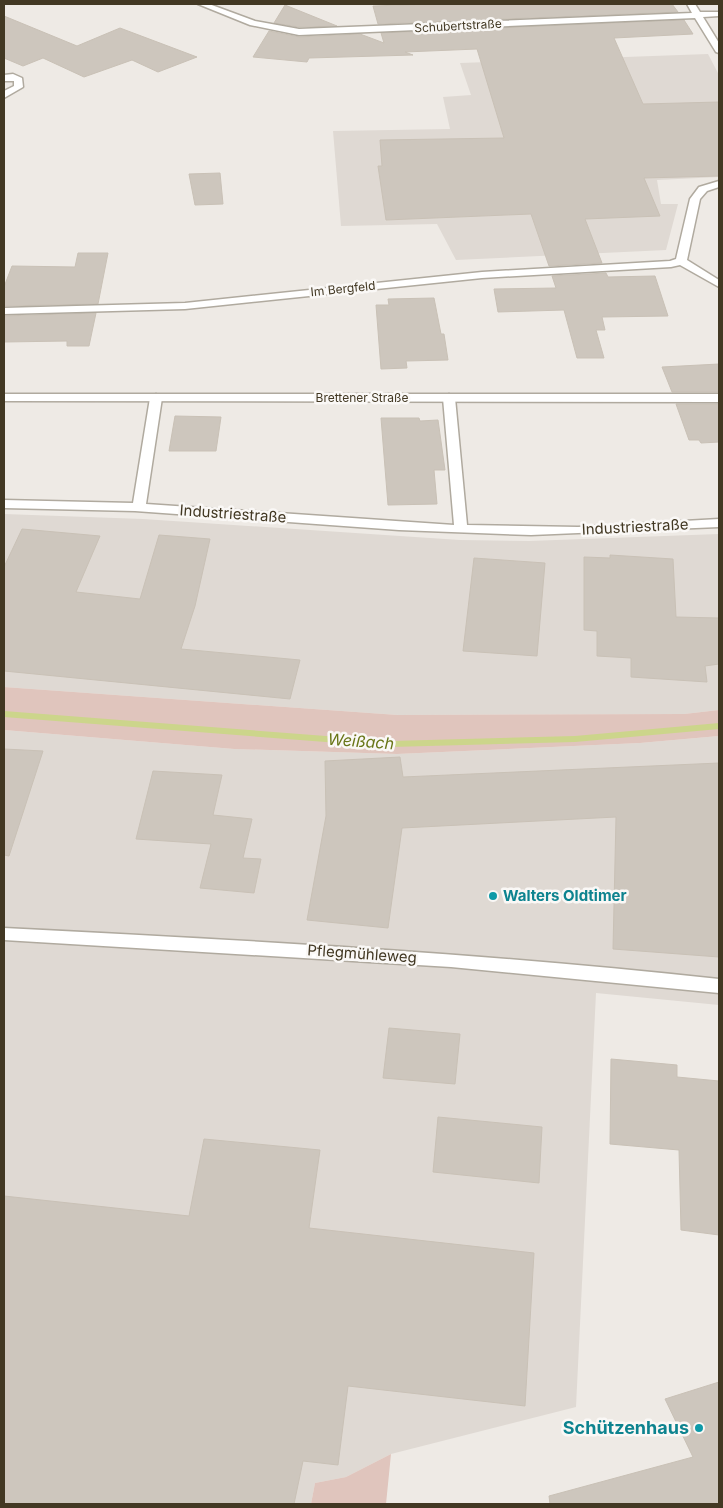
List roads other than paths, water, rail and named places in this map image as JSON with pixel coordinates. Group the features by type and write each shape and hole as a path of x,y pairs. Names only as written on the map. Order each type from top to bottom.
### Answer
{"street":[{"name":"Schubertstraße","path":"202,4 274,28 299,32 719,14"},
{"path":"691,4 719,50"},
{"path":"4,78 13,77 19,80 18,87 4,94"},
{"path":"719,184 704,189 695,199 681,261 719,284"},
{"name":"Im Bergfeld","path":"4,311 185,306 473,276 671,264 681,261"},
{"name":"Brettener Straße","path":"4,398 719,398"},
{"path":"139,508 156,398"},
{"path":"448,398 461,529"},
{"name":"Industriestraße","path":"4,504 139,508 461,529 532,531 719,523"},
{"name":"Pflegmühleweg","path":"4,934 365,954 583,970 719,986"}],"waterway":[{"name":"Weißach","path":"4,714 391,744 575,739 719,726"}],"place":[{"name":"Walters Oldtimer","path":"493,896"},
{"name":"Schützenhaus","path":"699,1428"}]}
